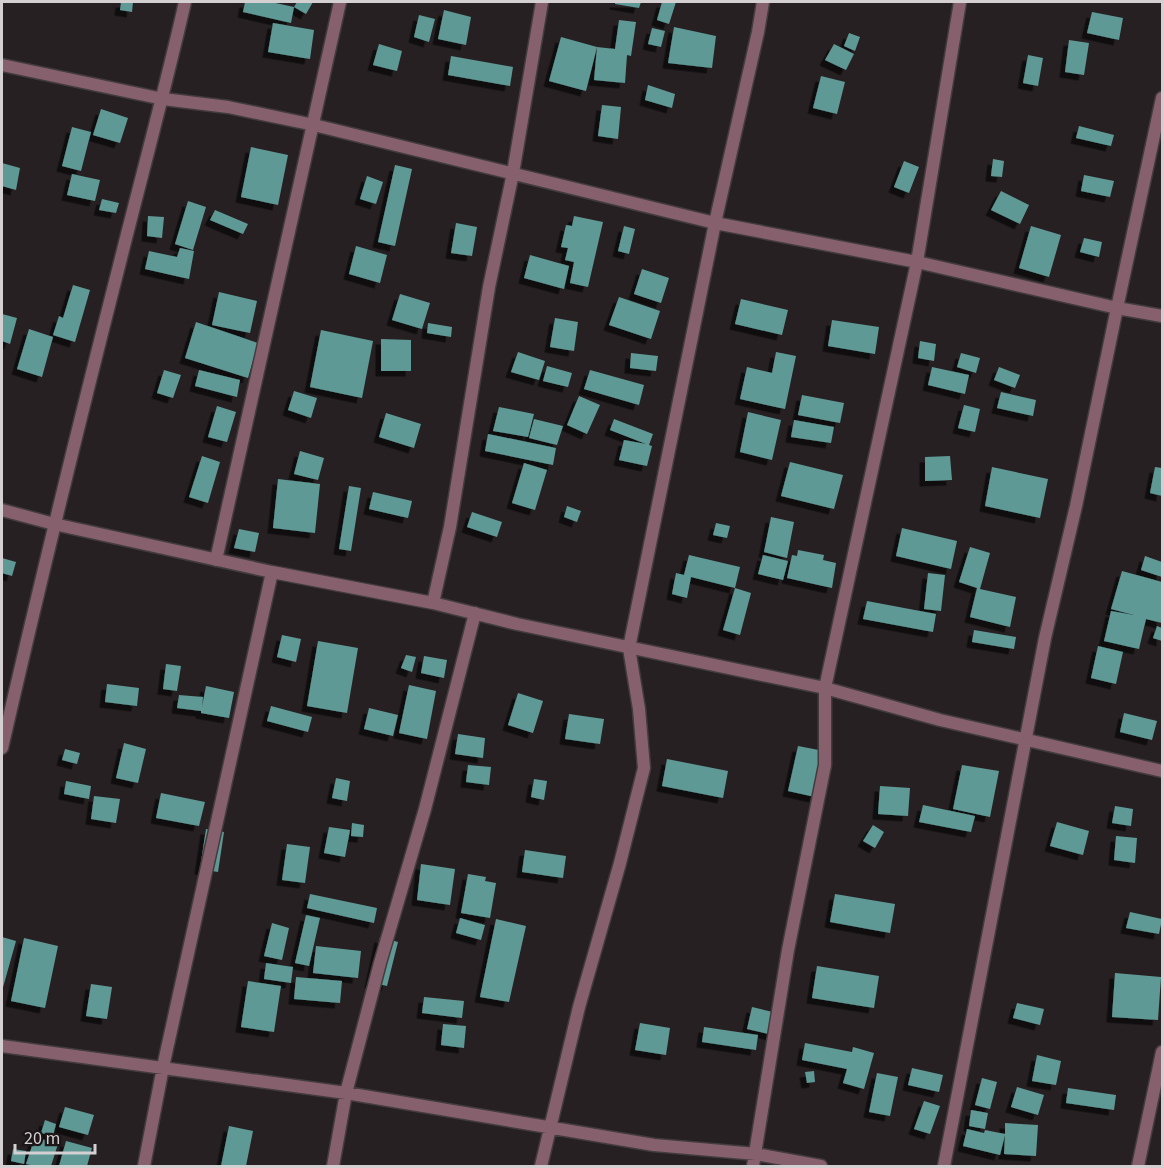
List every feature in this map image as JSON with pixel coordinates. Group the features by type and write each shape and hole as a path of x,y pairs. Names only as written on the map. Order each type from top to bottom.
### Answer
{"street":[{"path":"2,748 54,524 163,99 185,2"},
{"path":"216,560 340,2"},
{"path":"433,603 450,527 489,287 513,173 542,2"},
{"path":"541,1167 579,1007 644,768 639,709 629,648 715,223 763,2"},
{"path":"755,1160 788,950 825,765 825,688 917,262 960,2"},
{"path":"2,65 163,99 228,107 314,124 715,223 917,262 1116,308 1162,316"},
{"path":"944,1167 1045,638 1076,507 1116,308 1162,98"},
{"path":"2,510 54,524 216,560 433,603 517,624 825,688 940,720 1162,771"},
{"path":"144,1167 163,1067 272,572"},
{"path":"333,1167 346,1093 380,963 425,809 475,613"},
{"path":"2,1046 346,1093 654,1145 821,1167"},
{"path":"1138,1167 1162,1052"}],"building":[{"path":"121,2 133,2 132,12 120,10"},
{"path":"245,2 271,2 294,7 291,23 243,12"},
{"path":"297,2 313,2 306,14 294,7"},
{"path":"615,2 641,2 639,8 615,4"},
{"path":"662,2 676,2 669,24 657,20"},
{"path":"444,10 471,17 466,45 438,39"},
{"path":"1092,12 1123,18 1119,40 1087,33"},
{"path":"419,15 435,19 429,42 414,37"},
{"path":"619,20 636,22 631,56 627,55 625,83 594,80 597,47 615,49"},
{"path":"273,23 314,30 310,59 268,52"},
{"path":"674,27 716,36 712,68 668,63"},
{"path":"652,28 665,31 661,47 648,44"},
{"path":"849,33 860,37 855,51 844,46"},
{"path":"561,37 597,47 586,91 549,81"},
{"path":"1069,40 1089,43 1084,75 1065,72"},
{"path":"379,44 402,51 397,71 373,65"},
{"path":"834,44 854,54 846,70 825,60"},
{"path":"1028,55 1043,58 1038,86 1023,83"},
{"path":"451,56 513,67 510,86 448,75"},
{"path":"821,76 845,82 837,114 813,108"},
{"path":"648,85 675,94 672,108 645,100"},
{"path":"602,105 621,107 618,139 598,136"},
{"path":"101,109 128,118 120,143 93,135"},
{"path":"1079,126 1114,135 1111,146 1076,138"},
{"path":"72,127 91,132 81,171 62,166"},
{"path":"251,147 288,155 278,205 241,197"},
{"path":"993,159 1004,161 1002,177 991,176"},
{"path":"904,161 919,167 909,193 894,187"},
{"path":"2,163 20,168 16,190 2,186"},
{"path":"395,165 412,169 395,246 378,242"},
{"path":"72,174 100,180 95,201 67,195"},
{"path":"1084,175 1114,181 1110,197 1081,191"},
{"path":"367,176 383,182 376,204 360,199"},
{"path":"1001,191 1029,205 1020,224 991,210"},
{"path":"102,199 119,203 116,213 99,210"},
{"path":"188,201 206,207 193,250 175,244"},
{"path":"215,210 248,224 243,234 210,220"},
{"path":"148,216 164,217 162,238 147,236"},
{"path":"574,216 603,222 588,287 570,283 574,262 565,260 568,248 561,247 566,225 572,226"},
{"path":"456,223 477,227 472,256 451,253"},
{"path":"624,226 635,229 629,254 618,251"},
{"path":"1031,226 1061,235 1049,277 1019,268"},
{"path":"1084,238 1102,242 1099,257 1080,252"},
{"path":"356,246 387,255 380,283 349,274"},
{"path":"180,248 194,251 189,279 145,269 149,251 177,257"},
{"path":"530,255 569,266 564,289 524,278"},
{"path":"642,269 669,278 661,303 634,294"},
{"path":"73,285 90,290 75,342 53,335 59,316 63,318"},
{"path":"219,292 257,301 250,333 212,325"},
{"path":"400,294 430,303 422,329 392,320"},
{"path":"619,297 660,311 651,339 609,325"},
{"path":"741,299 788,310 782,335 735,324"},
{"path":"2,314 17,318 10,344 2,341"},
{"path":"555,318 578,322 574,351 550,347"},
{"path":"832,320 879,327 875,354 828,346"},
{"path":"196,322 258,343 248,378 185,358"},
{"path":"428,323 452,327 451,337 427,333"},
{"path":"29,329 53,337 42,377 17,369"},
{"path":"321,330 373,341 362,398 310,387"},
{"path":"381,339 411,340 411,371 381,371"},
{"path":"920,341 936,344 934,361 918,358"},
{"path":"518,352 545,361 539,380 511,372"},
{"path":"776,352 796,356 785,409 740,399 747,367 772,373"},
{"path":"631,353 658,356 656,371 630,368"},
{"path":"961,353 980,358 976,373 957,367"},
{"path":"547,366 572,373 568,387 543,381"},
{"path":"932,367 969,375 965,394 928,385"},
{"path":"999,367 1020,375 1015,388 994,380"},
{"path":"164,370 181,375 173,398 157,393"},
{"path":"199,370 240,380 237,397 195,386"},
{"path":"590,370 644,385 639,405 584,389"},
{"path":"294,391 317,398 311,418 288,410"},
{"path":"1001,392 1036,400 1033,416 997,408"},
{"path":"802,395 844,403 840,423 798,415"},
{"path":"579,396 600,405 587,434 567,425"},
{"path":"964,405 980,409 975,432 958,428"},
{"path":"217,406 236,412 227,442 208,437"},
{"path":"499,407 534,414 528,437 493,431"},
{"path":"748,412 781,420 772,460 740,452"},
{"path":"386,413 421,424 414,448 379,437"},
{"path":"534,419 563,426 557,445 529,438"},
{"path":"614,419 653,434 649,445 652,446 647,466 619,460 624,440 646,444 610,430"},
{"path":"794,420 834,427 831,443 791,437"},
{"path":"488,434 556,448 553,465 485,451"},
{"path":"300,451 324,458 318,480 294,474"},
{"path":"202,456 220,462 208,503 189,497"},
{"path":"950,456 952,480 925,481 925,457"},
{"path":"790,462 843,475 834,509 781,496"},
{"path":"524,463 547,470 535,510 512,503"},
{"path":"992,467 1048,479 1040,518 985,506"},
{"path":"1155,467 1162,468 1162,496 1150,493"},
{"path":"278,479 320,484 315,533 273,528"},
{"path":"349,486 361,488 351,551 339,549"},
{"path":"373,492 412,501 408,518 369,509"},
{"path":"567,506 581,511 577,522 564,517"},
{"path":"472,512 502,522 497,537 467,527"},
{"path":"771,517 794,522 787,558 764,552"},
{"path":"716,523 730,526 727,538 713,535"},
{"path":"902,528 957,541 951,569 896,556"},
{"path":"239,529 259,533 255,552 234,548"},
{"path":"970,547 990,553 980,589 1016,597 1010,627 970,617 977,588 959,582"},
{"path":"798,550 824,555 823,560 836,563 832,588 787,578 792,555 797,556"},
{"path":"689,555 740,567 735,588 691,577 687,598 672,594 676,573 684,575"},
{"path":"763,555 788,561 783,580 758,574"},
{"path":"1145,556 1162,562 1162,577 1141,570"},
{"path":"2,558 16,562 12,576 2,573"},
{"path":"1122,571 1162,582 1162,623 1146,619 1139,649 1104,641 1111,611 1134,615 1111,609"},
{"path":"928,573 945,575 941,611 924,609"},
{"path":"735,588 751,593 740,635 723,630"},
{"path":"867,601 936,614 933,632 863,619"},
{"path":"1157,626 1162,628 1162,641 1153,638"},
{"path":"974,630 1016,637 1014,649 972,642"},
{"path":"282,635 301,639 296,662 277,657"},
{"path":"318,641 358,648 347,713 307,706"},
{"path":"1098,646 1123,652 1116,684 1091,678"},
{"path":"406,655 416,657 412,672 401,668"},
{"path":"424,656 447,660 444,678 421,673"},
{"path":"166,664 181,666 177,691 163,689"},
{"path":"107,684 139,688 137,706 105,702"},
{"path":"409,685 436,691 427,739 399,733"},
{"path":"206,686 234,692 229,718 177,708 179,695 203,697 202,707"},
{"path":"518,693 543,701 533,733 508,725"},
{"path":"271,706 312,717 308,732 267,721"},
{"path":"369,708 398,715 393,736 364,729"},
{"path":"1124,713 1157,721 1152,740 1120,732"},
{"path":"569,714 604,719 600,744 565,739"},
{"path":"458,734 485,738 483,758 455,754"},
{"path":"124,743 146,749 138,783 116,778"},
{"path":"798,746 824,751 815,797 788,791"},
{"path":"65,749 80,753 77,764 62,760"},
{"path":"667,759 728,771 723,798 662,786"},
{"path":"468,765 491,767 489,785 466,782"},
{"path":"962,765 999,771 990,817 953,809"},
{"path":"336,778 350,781 347,801 332,798"},
{"path":"534,779 547,781 544,800 531,797"},
{"path":"66,781 91,786 89,799 64,794"},
{"path":"880,786 910,788 908,816 878,814"},
{"path":"161,793 205,802 199,826 156,818"},
{"path":"94,796 120,799 116,823 91,819"},
{"path":"923,805 975,816 971,832 919,822"},
{"path":"1115,806 1133,809 1131,826 1112,823"},
{"path":"1057,822 1089,831 1083,855 1050,846"},
{"path":"352,823 364,825 363,837 351,836"},
{"path":"873,825 884,832 875,848 863,841"},
{"path":"329,827 350,830 345,857 324,853"},
{"path":"206,829 224,832 218,872 200,869"},
{"path":"1116,836 1137,838 1135,863 1114,860"},
{"path":"287,844 310,847 305,883 282,880"},
{"path":"525,850 566,856 563,878 522,872"},
{"path":"421,864 455,869 450,905 417,900"},
{"path":"468,874 486,877 485,881 496,883 490,918 461,913"},
{"path":"310,894 377,908 374,923 307,908"},
{"path":"835,894 895,904 890,933 830,922"},
{"path":"1130,912 1162,919 1159,934 1126,928"},
{"path":"306,915 320,918 309,966 295,963"},
{"path":"460,918 485,925 481,940 456,933"},
{"path":"496,919 526,926 509,1002 480,997"},
{"path":"272,923 289,928 282,960 264,956"},
{"path":"2,937 16,941 2,991"},
{"path":"380,937 398,942 387,986 370,982"},
{"path":"24,938 58,946 45,1008 11,1001"},
{"path":"316,946 361,951 358,978 313,973"},
{"path":"266,963 293,967 291,983 264,979"},
{"path":"817,966 879,976 874,1008 812,998"},
{"path":"1115,973 1161,977 1158,1020 1112,1017"},
{"path":"296,977 342,981 340,1003 294,999"},
{"path":"248,981 281,986 274,1032 241,1027"},
{"path":"91,984 112,987 107,1019 86,1016"},
{"path":"424,997 464,1001 462,1018 422,1013"},
{"path":"1017,1003 1044,1009 1040,1025 1013,1018"},
{"path":"752,1007 777,1013 773,1035 747,1029"},
{"path":"640,1023 670,1028 666,1055 635,1050"},
{"path":"443,1024 466,1026 464,1048 441,1045"},
{"path":"704,1027 758,1035 756,1050 702,1042"},
{"path":"805,1043 852,1052 853,1047 874,1053 864,1089 843,1083 847,1069 802,1060"},
{"path":"1037,1055 1061,1061 1056,1085 1032,1081"},
{"path":"912,1068 943,1075 939,1092 908,1085"},
{"path":"814,1071 815,1082 807,1083 805,1072"},
{"path":"877,1073 898,1077 890,1116 869,1112"},
{"path":"982,1078 997,1082 990,1109 975,1105"},
{"path":"1017,1087 1044,1095 1038,1115 1011,1107"},
{"path":"1068,1088 1116,1095 1114,1110 1066,1103"},
{"path":"924,1101 940,1106 930,1134 914,1129"},
{"path":"65,1107 94,1115 88,1135 59,1127"},
{"path":"971,1110 988,1113 985,1129 969,1126"},
{"path":"45,1120 56,1124 53,1136 41,1133"},
{"path":"1005,1123 1038,1125 1036,1156 1004,1154 1005,1135 1000,1155 963,1146 967,1129 1005,1134"},
{"path":"229,1126 253,1131 246,1166 221,1166"},
{"path":"35,1137 58,1144 51,1166 26,1164"},
{"path":"66,1141 92,1148 87,1166 59,1166"},
{"path":"13,1149 26,1151 24,1164 11,1161"}]}
